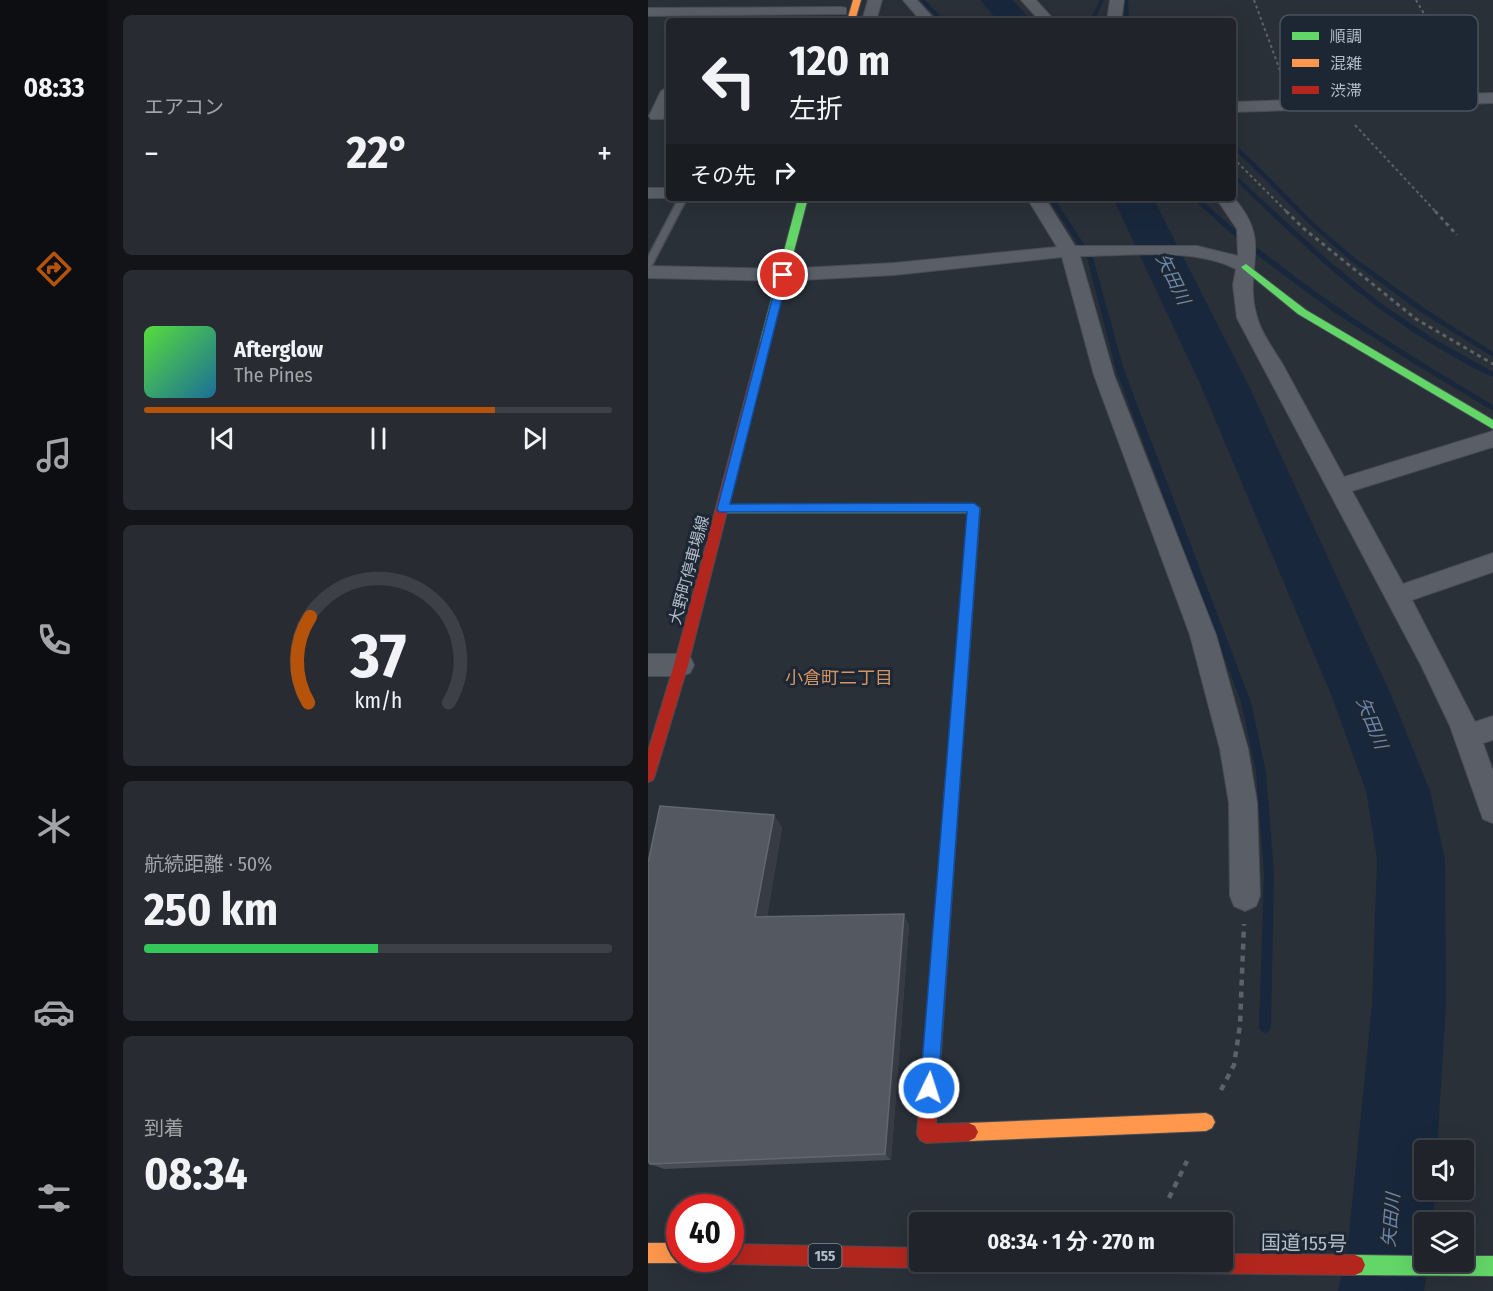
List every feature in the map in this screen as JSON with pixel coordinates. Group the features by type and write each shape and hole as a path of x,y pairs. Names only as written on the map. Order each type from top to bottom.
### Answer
{"main road":[{"path":"844,13 857,0"},
{"name":"大野町停車場線","path":"648,775 681,665 723,509 802,201"},
{"path":"1246,267 1302,312 1493,425"},
{"path":"723,509 974,508 926,1134 1206,1122"},
{"path":"648,1253 666,1253"},
{"name":"155","path":"744,1254 909,1258"},
{"name":"国道155号","path":"1233,1262 1493,1266"}],"street":[{"path":"870,18 875,0"},
{"path":"910,0 926,18"},
{"path":"1028,0 1045,18"},
{"path":"1114,18 1117,0"},
{"path":"648,12 844,13"},
{"path":"658,116 666,98"},
{"path":"1478,99 1493,98"},
{"path":"1236,107 1280,105"},
{"path":"648,193 666,194"},
{"path":"1037,201 1073,251 1104,375 1206,647 1234,749 1243,803 1245,896"},
{"path":"1228,201 1242,216 1247,231 1249,249 1242,285 1247,318 1432,661 1467,737 1493,810"},
{"path":"648,272 783,275 894,269 1073,251 1197,251 1225,256 1246,267"},
{"path":"1339,487 1493,439"},
{"path":"1396,596 1493,562"},
{"path":"648,665 681,665"},
{"path":"1467,737 1493,728"}],"lane":[{"path":"648,265 681,201"}],"path":[{"path":"1254,0 1280,72"},
{"path":"1416,0 1425,15"},
{"path":"1342,111 1456,235"},
{"path":"1236,161 1303,228 1416,319 1493,364"},
{"path":"1169,1198 1234,1065 1240,1025 1245,896"}],"building":[{"path":"660,806 774,815 755,917 904,914 885,1154 650,1164 648,1161 648,863"}],"waterway":[{"path":"922,0 940,18"},
{"name":"矢田川","path":"996,0 1012,18"},
{"path":"1093,18 1102,0"},
{"path":"1126,0 1127,18"},
{"path":"1236,148 1291,204 1354,260 1422,310 1493,355"},
{"path":"1236,178 1303,241 1377,303 1429,339 1493,375"},
{"path":"1053,201 1090,258 1120,370 1246,702 1261,772 1269,874 1265,1027"},
{"name":"矢田川","path":"1134,201 1225,386 1362,697 1398,791 1411,859 1409,1004 1390,1243 1381,1291"},
{"path":"1198,201 1263,257 1338,312 1415,362 1493,408"}],"traffic: fast":[{"path":"765,342 802,201"},
{"path":"1246,267 1302,312 1493,425"},
{"path":"723,509 974,508 953,777"},
{"path":"1355,1265 1493,1266"}],"traffic: slow":[{"path":"852,18 857,0"},
{"path":"969,1132 1206,1122"},
{"path":"648,1253 666,1253"}],"traffic: jam":[{"path":"648,775 681,665 765,342"},
{"path":"953,777 926,1134 969,1132"},
{"path":"744,1254 909,1258"},
{"path":"1233,1264 1355,1265"}],"district":[{"name":"小倉町二丁目","path":"839,678"}],"route":[{"path":"783,275 758,380 723,509 974,508 929,1088"}]}
